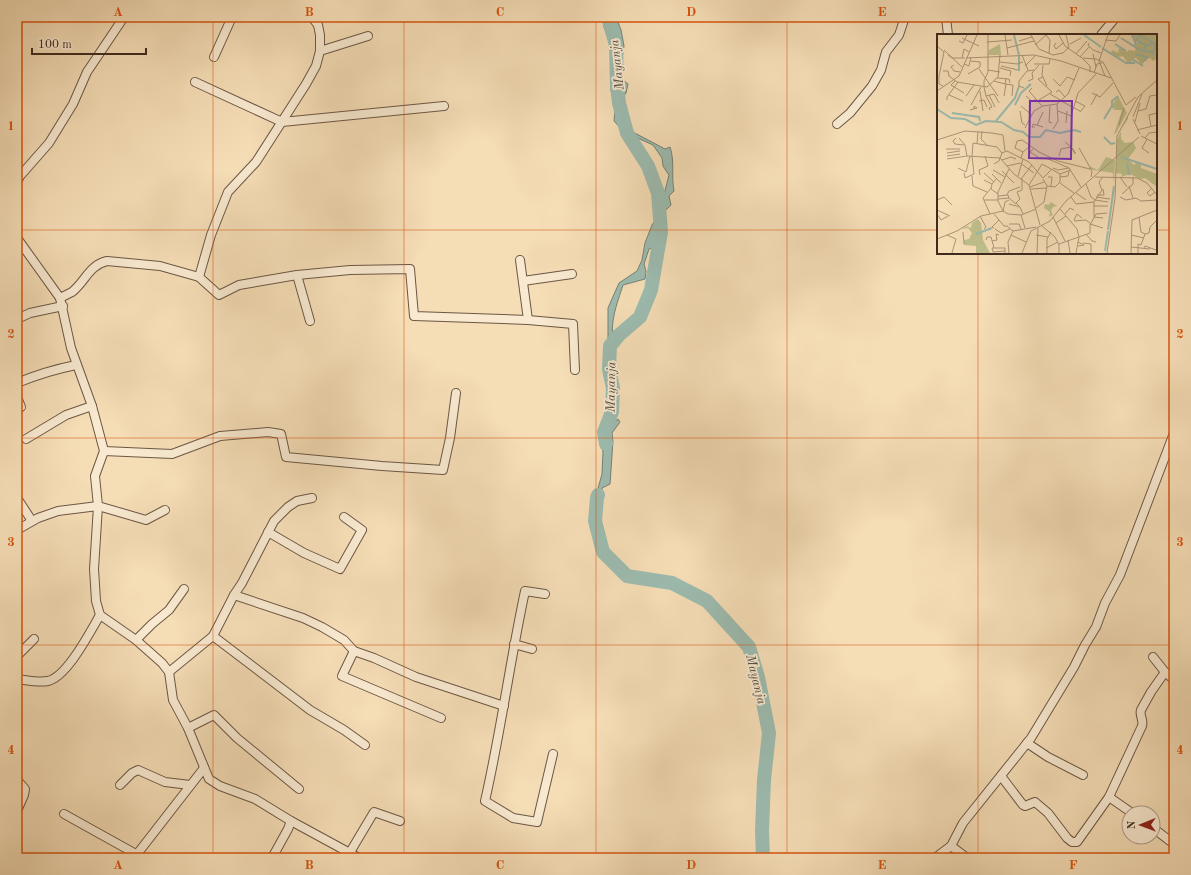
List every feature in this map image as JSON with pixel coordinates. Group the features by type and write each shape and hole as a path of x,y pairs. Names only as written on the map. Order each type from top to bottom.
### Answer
{"street":[{"path":"17,182 20,176 49,143 73,104 88,72 124,17"},
{"path":"214,56 232,17"},
{"path":"199,277 211,235 228,192 256,162 316,66 320,51 320,35 318,25 312,17"},
{"path":"836,124 850,113 872,86 881,70 886,52 899,35 905,17"},
{"path":"946,17 948,34"},
{"path":"1102,34 1116,17"},
{"path":"320,51 368,36"},
{"path":"195,82 282,122 444,106"},
{"path":"17,238 62,302 65,322 76,365 92,406 104,451 95,476 98,506 94,569 96,601 100,614 136,640 162,663 169,672 170,690 173,700 188,728 209,779 220,786 254,799 349,854 359,858"},
{"path":"520,260 528,320"},
{"path":"17,319 62,302 91,270 100,263 107,261 160,266 199,277 219,295 239,285 297,275 350,270 410,269 414,316 528,320 572,324 575,370"},
{"path":"523,280 572,274"},
{"path":"297,275 310,321"},
{"path":"17,383 57,368 76,365"},
{"path":"104,451 172,454 220,436 268,432 281,434 286,457 443,470 450,438 456,393"},
{"path":"17,397 21,407"},
{"path":"26,439 66,415 92,406"},
{"path":"935,858 951,846 963,823 1039,727 1074,667 1085,644 1096,627 1105,603 1120,575 1174,433"},
{"path":"17,498 32,521"},
{"path":"169,672 212,636 242,583 274,520 297,501 312,498"},
{"path":"17,530 38,518 58,511 98,506 146,520 165,510"},
{"path":"268,532 304,553 340,569 362,530 344,517"},
{"path":"136,640 169,610 184,589"},
{"path":"545,594 525,591 514,644 496,750 484,801 513,818 537,822 553,754"},
{"path":"234,595 303,618 344,640 354,651 374,658 416,677 504,706"},
{"path":"17,680 47,682 61,674 73,658 100,614"},
{"path":"212,636 310,710 344,730 365,745"},
{"path":"17,656 34,639"},
{"path":"514,644 532,649"},
{"path":"354,651 342,676 441,718"},
{"path":"1153,657 1165,672 1174,680"},
{"path":"1001,776 1023,805 1025,806 1036,802 1048,813 1067,838 1072,842 1077,842 1109,796 1142,726 1143,722 1140,713 1141,710 1150,692 1165,672"},
{"path":"188,728 214,715 237,738 299,789"},
{"path":"1027,743 1044,755 1083,775"},
{"path":"64,814 135,856 204,768"},
{"path":"120,785 132,773 138,770 165,782 190,785"},
{"path":"17,780 25,788 24,795 17,811"},
{"path":"1109,796 1121,805"},
{"path":"349,854 374,812 400,821"},
{"path":"272,858 291,821"},
{"path":"1161,834 1174,844"},
{"path":"951,846 967,858"}],"water":[{"path":"603,17 616,17 621,30 624,46 619,77 628,84 626,93 623,97 621,120 631,131 665,149 670,147 674,191 669,196 671,205 665,211 656,246 649,249 644,264 646,271 645,279 623,285 614,314 612,328 614,343 612,408 607,425 609,427 618,419 620,422 612,433 613,441 610,484 602,488 602,504 596,513 597,492 602,474 603,452 599,432 604,419 608,396 608,308 619,283 637,271 642,260 645,243 652,225 659,214 669,175 663,166 662,158 653,145 624,132 614,121 616,101 611,91 611,81 619,65 619,56 610,43 604,27"}],"waterway":[{"name":"Mayanja","path":"606,444 604,432 612,412 613,388 609,369 610,346 619,335 640,317 651,290 661,232 658,193 648,166 627,133 619,103 616,45 608,17"},
{"name":"Mayanja","path":"598,495 595,521 603,552 627,576 672,583 707,601 749,647 758,677 769,733 764,780 762,831 763,858"}]}
